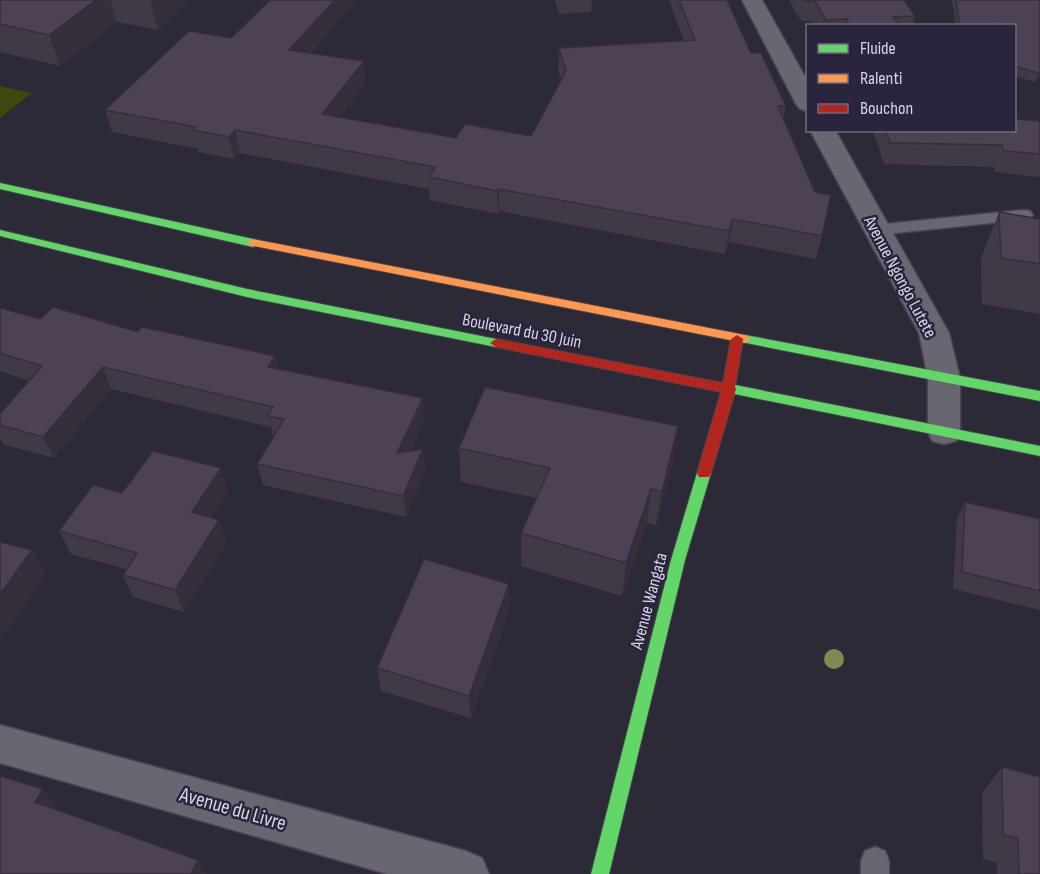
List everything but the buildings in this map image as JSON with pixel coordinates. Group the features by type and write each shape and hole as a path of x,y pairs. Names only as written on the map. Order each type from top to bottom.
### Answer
{"main road":[{"name":"Boulevard du 30 Juin","path":"0,186 282,250 1040,396"},
{"name":"Boulevard du 30 Juin","path":"0,233 247,293 1040,451"},
{"name":"Avenue Wangata","path":"600,874 678,560 728,390 737,339"}],"street":[{"path":"752,0 806,102"},
{"name":"Avenue Ngongo Lutete","path":"823,132 934,333 944,378 944,432"},
{"name":"Avenue du Livre","path":"0,744 466,874"}],"lane":[{"path":"876,230 1024,215"}],"green space":[{"path":"0,86 32,93 0,118"}],"traffic: fast":[{"path":"0,186 253,243"},
{"path":"0,233 247,293 496,343"},
{"path":"745,339 1040,396"},
{"path":"730,389 1040,451"},
{"path":"600,874 678,560 704,473"}],"traffic: slow":[{"path":"253,243 745,339"}],"traffic: jam":[{"path":"704,473 728,390 737,339"},
{"path":"496,343 730,389"}]}
